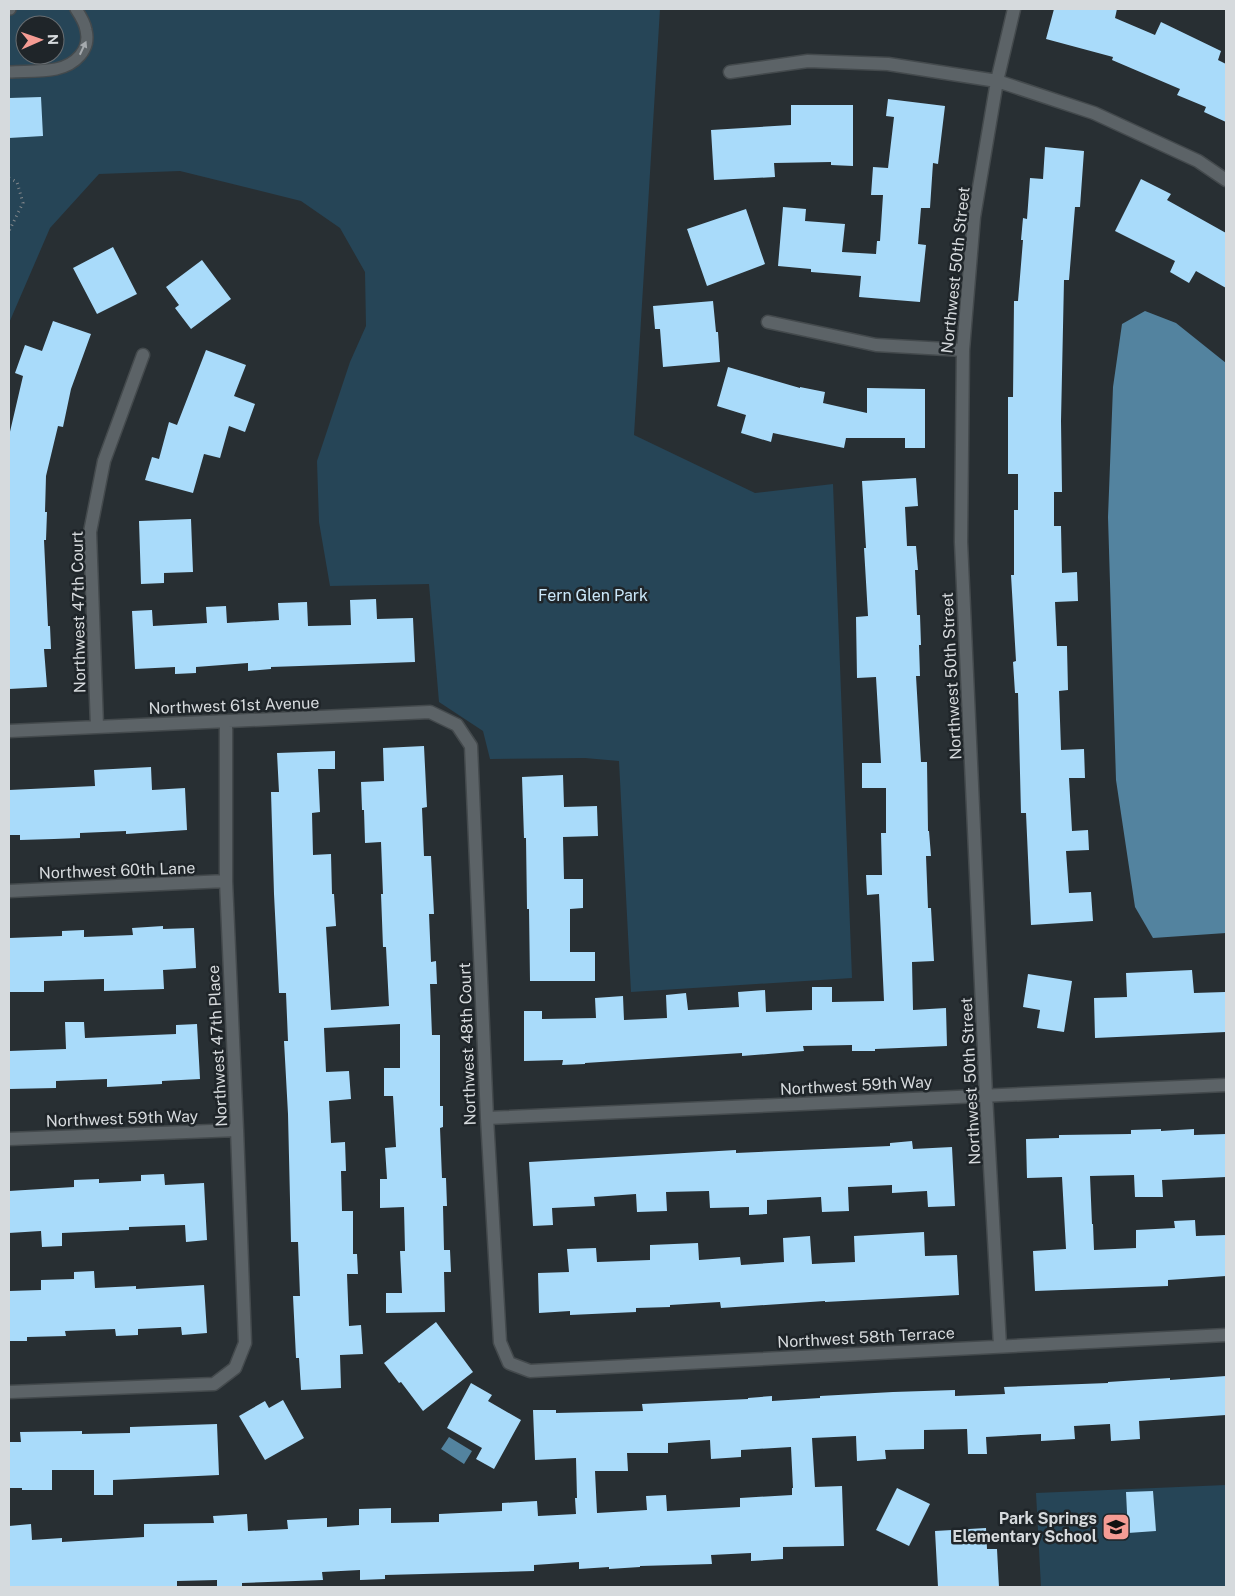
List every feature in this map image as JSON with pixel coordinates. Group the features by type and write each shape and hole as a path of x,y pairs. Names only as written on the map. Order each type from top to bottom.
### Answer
{"street":[{"name":"Northwest 50th Street","path":"1000,1346 986,1096 961,542 963,350 974,217 996,82 1014,9"},
{"path":"730,72 808,61 879,64 996,82 1094,113 1198,161 1226,180"},
{"path":"768,322 876,345 963,350"},
{"name":"Northwest 47th Court","path":"97,726 90,532 104,461 143,355"},
{"name":"Northwest 61st Avenue","path":"9,730 430,712 457,725"},
{"name":"Northwest 47th Place","path":"9,1392 214,1384 235,1368 245,1343 226,882 226,722"},
{"name":"Northwest 48th Court","path":"457,725 471,746 487,1118 500,1342 509,1364"},
{"name":"Northwest 60th Lane","path":"9,891 226,882"},
{"name":"Northwest 59th Way","path":"487,1118 1226,1085"},
{"name":"Northwest 59th Way","path":"9,1139 237,1130"},
{"name":"Northwest 58th Terrace","path":"509,1364 530,1371 1226,1335"}],"lane":[{"path":"9,72 55,69 74,62 87,44 86,30 76,9"}],"path":[{"path":"9,178 17,182 23,203 9,232"}],"green space":[{"name":"Fern Glen Park","path":"9,9 660,9 634,435 755,493 833,484 852,978 631,992 619,761 585,758 490,759 483,731 439,702 429,584 330,586 319,522 317,461 350,362 366,326 365,272 340,228 301,201 180,171 99,174 50,228 9,323"},
{"name":"Park Springs Elementary School","path":"1226,1485 1226,1587 1041,1587 1036,1493"}],"shaded area":[{"path":"1145,311 1176,323 1226,363 1226,933 1153,938 1135,907 1116,780 1108,517 1113,387 1122,324"},
{"path":"449,1437 472,1451 464,1464 441,1449"}],"building":[{"path":"1054,9 1117,9 1115,18 1155,35 1161,22 1221,51 1218,60 1226,64 1226,122 1204,112 1206,107 1177,95 1180,89 1112,60 1113,57 1046,39"},
{"path":"41,97 43,136 9,138 9,98"},
{"path":"888,99 945,106 938,164 933,163 930,208 921,208 918,244 926,245 920,302 859,297 861,276 811,272 811,269 778,266 783,207 806,209 805,221 845,224 842,252 876,254 877,241 880,241 883,195 871,195 873,167 888,168 894,117 886,116"},
{"path":"791,105 853,105 853,166 831,165 831,162 774,163 775,177 714,180 711,130 791,125"},
{"path":"1045,147 1084,151 1080,207 1075,207 1069,280 1064,280 1061,421 1062,492 1054,492 1054,526 1061,526 1062,573 1077,572 1078,601 1055,602 1057,646 1067,646 1068,690 1059,691 1061,750 1084,749 1085,778 1069,778 1072,831 1088,830 1089,850 1066,851 1069,893 1091,892 1093,921 1031,925 1026,813 1021,813 1018,693 1015,693 1013,662 1016,661 1011,575 1014,575 1014,510 1018,510 1018,474 1008,474 1008,397 1013,397 1014,301 1018,301 1023,218 1027,219 1030,178 1043,179"},
{"path":"1141,179 1171,194 1167,200 1226,233 1226,288 1196,271 1189,283 1170,272 1175,261 1115,231"},
{"path":"746,209 765,264 707,286 687,229"},
{"path":"113,247 137,294 97,314 73,268"},
{"path":"202,260 231,299 191,329 175,308 179,305 166,287"},
{"path":"713,301 720,362 663,367 660,329 655,329 653,306"},
{"path":"53,321 91,334 71,389 63,427 58,426 46,476 45,512 47,512 46,540 44,540 48,626 50,626 51,649 44,649 47,687 9,689 9,436 23,376 15,373 25,345 42,351"},
{"path":"206,350 246,365 234,396 255,404 245,432 229,426 220,458 204,454 193,493 145,480 152,457 159,459 169,422 177,425"},
{"path":"728,367 800,388 825,392 823,403 867,413 867,388 925,389 925,448 905,448 905,438 846,438 844,448 773,433 771,442 741,433 746,415 717,406"},
{"path":"916,478 918,506 905,507 907,546 916,546 918,570 915,570 917,615 920,615 921,645 919,645 920,676 916,676 921,762 927,762 928,831 931,856 926,856 928,908 931,908 934,961 912,962 913,1010 946,1008 947,1046 852,1051 852,1045 803,1046 804,1051 742,1056 742,1053 562,1065 563,1060 524,1061 524,1011 542,1011 542,1019 596,1018 595,998 623,996 624,1020 667,1018 666,995 686,993 688,1010 739,1007 738,992 765,990 766,1012 812,1010 812,987 832,987 832,1002 884,1001 879,894 867,895 866,875 882,875 881,833 886,833 886,788 862,788 862,763 881,763 876,677 857,678 856,617 868,616 862,481"},
{"path":"191,519 193,572 164,573 164,583 141,584 139,521"},
{"path":"376,599 377,619 413,618 415,662 271,667 271,669 248,671 248,663 196,667 196,673 175,674 175,667 135,669 132,611 152,610 153,626 207,623 206,607 226,606 227,623 279,620 278,603 307,602 308,626 351,625 350,600"},
{"path":"424,746 427,807 422,808 424,856 431,856 434,914 429,914 431,962 436,961 437,984 430,984 432,1035 440,1035 440,1106 443,1106 443,1127 440,1128 442,1178 446,1178 447,1206 443,1206 444,1250 450,1250 451,1272 444,1272 445,1312 386,1313 386,1293 402,1293 400,1251 405,1251 404,1207 380,1208 380,1179 387,1179 385,1148 396,1147 393,1096 384,1096 384,1068 400,1068 400,1024 324,1028 326,1072 349,1071 351,1099 329,1101 331,1143 345,1142 346,1171 341,1171 342,1211 353,1211 353,1254 357,1254 358,1274 347,1274 349,1326 361,1325 363,1354 340,1355 341,1388 301,1390 299,1358 296,1358 293,1296 300,1296 298,1242 291,1242 284,1041 288,1041 286,993 279,993 274,894 271,792 279,792 277,753 335,751 335,769 318,769 320,812 312,813 313,855 331,854 332,894 334,894 336,926 326,927 331,1010 389,1006 386,947 383,947 381,842 365,843 361,782 384,781 383,748"},
{"path":"151,767 152,790 185,788 187,830 126,834 126,831 80,833 80,838 20,840 20,835 9,835 9,790 95,786 94,770"},
{"path":"563,775 564,807 597,806 598,836 563,837 564,879 583,879 583,908 570,909 570,952 595,952 595,981 530,981 529,909 527,909 526,838 524,838 522,777"},
{"path":"163,926 163,929 194,928 196,968 163,970 164,989 104,991 104,979 44,981 44,992 9,992 9,938 62,936 62,931 84,930 84,937 133,935 132,928"},
{"path":"1192,970 1194,993 1225,992 1226,1032 1095,1038 1094,998 1127,997 1126,973"},
{"path":"1028,974 1072,981 1064,1032 1037,1028 1040,1010 1023,1007"},
{"path":"65,1022 84,1022 85,1038 176,1034 176,1025 197,1024 200,1079 162,1081 162,1084 107,1087 107,1079 56,1081 56,1088 9,1089 9,1051 66,1049"},
{"path":"1161,1129 1161,1131 1194,1129 1194,1135 1226,1134 1226,1177 1162,1180 1163,1197 1135,1197 1134,1175 1090,1176 1094,1250 1136,1248 1136,1230 1175,1228 1174,1221 1195,1220 1196,1236 1226,1235 1226,1276 1168,1280 1168,1286 1035,1291 1033,1251 1066,1249 1062,1177 1027,1178 1026,1139 1059,1138 1059,1135 1131,1134 1131,1130"},
{"path":"912,1141 913,1149 952,1147 955,1206 928,1207 927,1191 892,1193 892,1185 848,1187 849,1211 822,1212 821,1197 767,1200 767,1214 749,1215 749,1207 710,1208 709,1191 666,1192 667,1211 637,1212 636,1194 594,1197 595,1206 552,1208 553,1225 533,1226 529,1162 736,1150 736,1153 890,1146 890,1143"},
{"path":"164,1174 165,1185 204,1183 207,1240 186,1242 185,1225 129,1227 129,1230 62,1233 62,1246 42,1247 41,1231 9,1233 9,1191 74,1187 74,1180 99,1179 99,1183 141,1181 141,1175"},
{"path":"924,1232 925,1256 957,1255 959,1295 721,1308 720,1302 636,1308 636,1312 570,1315 570,1311 539,1313 538,1273 569,1272 567,1249 596,1248 597,1262 650,1260 650,1245 698,1243 699,1260 740,1257 741,1265 784,1262 783,1238 810,1236 812,1264 855,1262 854,1236"},
{"path":"94,1271 95,1288 136,1286 136,1289 204,1285 207,1333 182,1335 181,1327 138,1329 138,1335 116,1336 115,1329 65,1331 66,1336 27,1337 27,1341 9,1341 9,1291 41,1290 41,1280 74,1279 74,1272"},
{"path":"436,1322 473,1372 423,1411 384,1363"},
{"path":"1226,1376 1226,1415 1139,1421 1140,1439 1111,1441 1110,1424 1074,1426 1075,1439 1041,1441 1041,1434 986,1437 987,1454 968,1454 967,1429 924,1430 924,1449 885,1450 886,1459 857,1461 856,1436 812,1438 815,1487 842,1486 844,1546 783,1547 783,1559 751,1561 751,1553 711,1555 712,1564 579,1569 579,1562 534,1565 534,1571 385,1575 385,1579 360,1580 360,1570 322,1572 323,1580 242,1583 242,1586 217,1587 217,1580 177,1581 177,1587 9,1587 9,1526 31,1524 32,1540 62,1538 62,1542 144,1537 144,1524 214,1523 213,1516 247,1514 248,1531 288,1529 287,1520 327,1518 327,1527 359,1525 359,1509 391,1508 391,1523 439,1522 439,1514 502,1511 502,1503 537,1501 538,1516 576,1514 576,1458 535,1460 533,1410 556,1410 556,1413 643,1411 642,1404 748,1399 772,1396 772,1401 820,1398 820,1396 955,1390 955,1396 1005,1394 1004,1387 1108,1383 1170,1378 1170,1380","holes":["710,1440 711,1459 741,1457 741,1450 791,1447 792,1495 740,1498 740,1507 667,1511 666,1495 646,1496 647,1510 597,1513 595,1471 628,1471 627,1453 668,1453 668,1443"]},
{"path":"471,1383 492,1395 488,1401 521,1420 494,1469 476,1459 482,1448 447,1428"},
{"path":"283,1400 304,1438 265,1460 239,1416 265,1401 269,1408"},
{"path":"217,1424 219,1475 113,1480 113,1495 94,1495 94,1470 52,1470 52,1490 9,1488 9,1442 21,1442 20,1432 82,1431 82,1434 130,1433 130,1427"},
{"path":"897,1488 930,1504 909,1546 876,1530"},
{"path":"1153,1491 1156,1531 1128,1533 1126,1492"},
{"path":"986,1528 987,1549 997,1549 999,1587 938,1587 935,1531"}],"place":[{"name":"Park Springs Elementary School","path":"1116,1527"}]}
